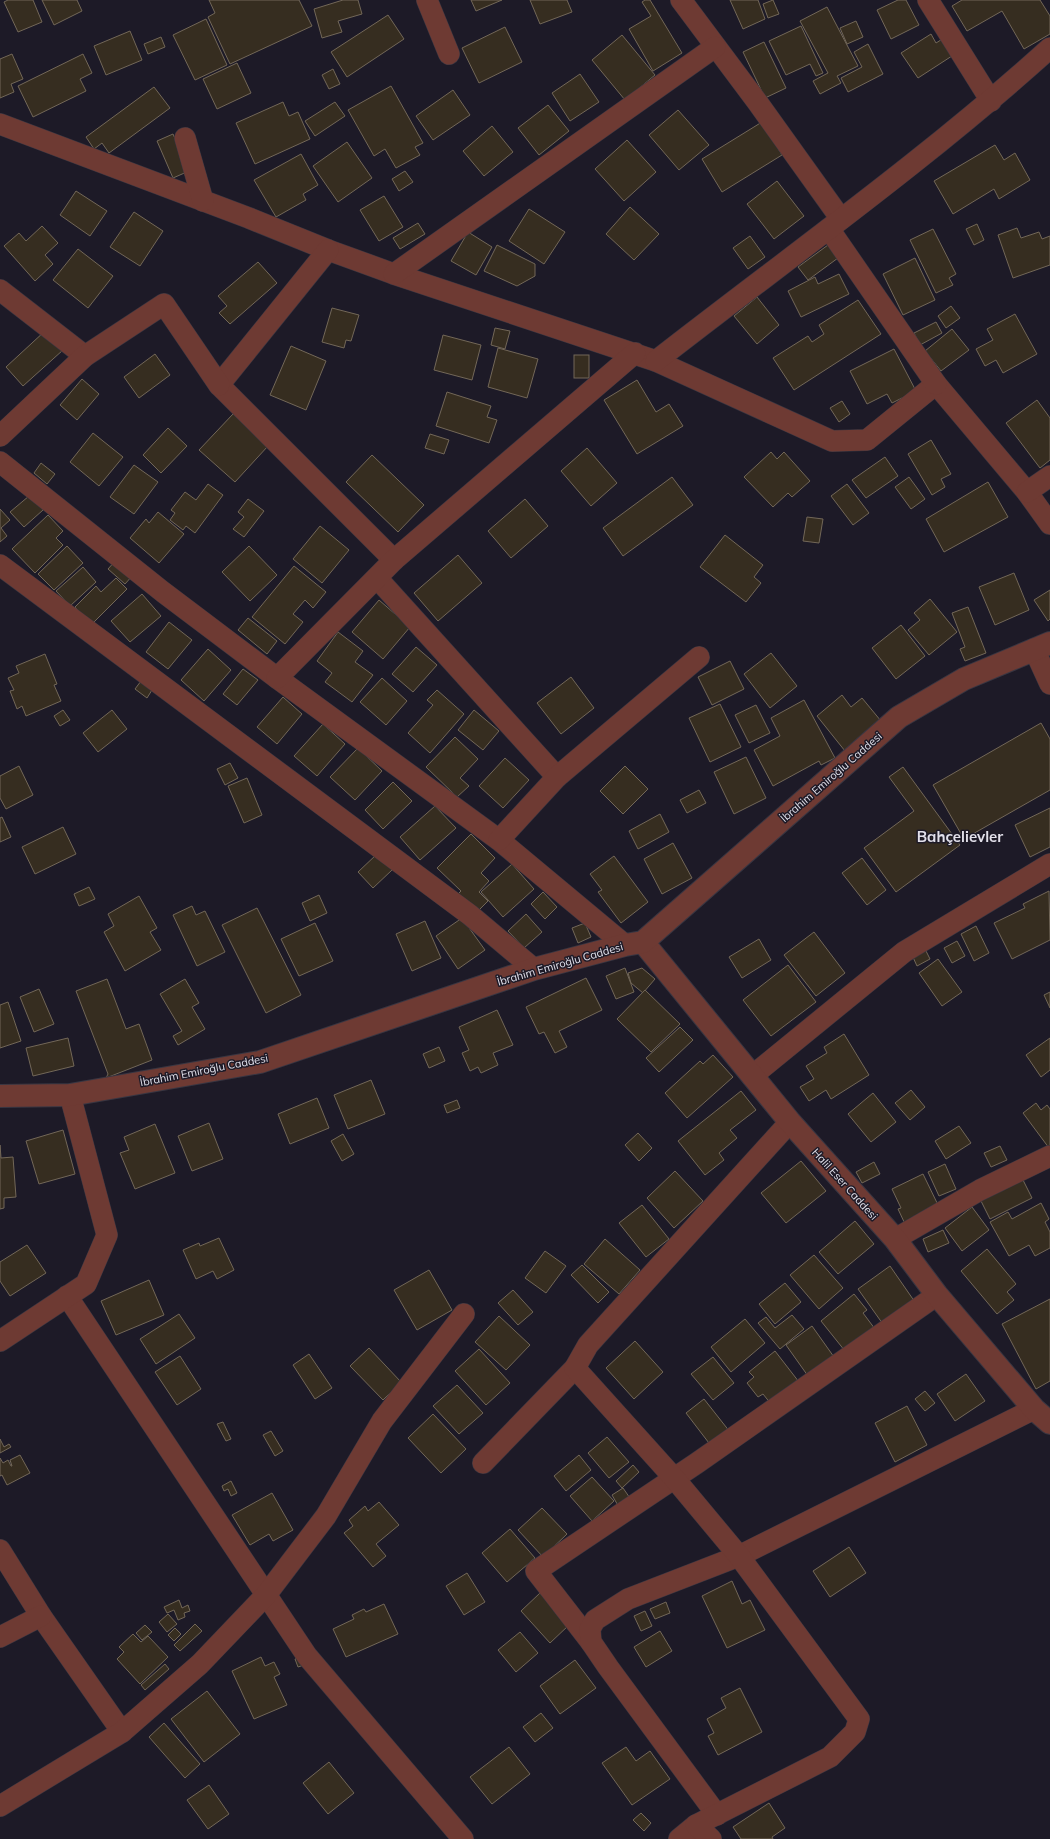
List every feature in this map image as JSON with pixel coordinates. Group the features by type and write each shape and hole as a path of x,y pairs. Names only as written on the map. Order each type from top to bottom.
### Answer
{"street":[{"path":"427,0 449,54"},
{"path":"681,0 758,103 936,384 1027,492 1050,524"},
{"path":"928,0 991,101"},
{"path":"394,274 715,47"},
{"path":"656,361 835,224 991,101 1050,48"},
{"path":"5,132 203,201 394,274 635,353 656,361 832,441 867,440 936,384"},
{"path":"185,138 203,201"},
{"path":"219,385 328,250"},
{"path":"0,290 85,356"},
{"path":"0,436 85,356 164,304 219,385 394,560"},
{"path":"277,678 394,560 635,353"},
{"path":"0,462 162,592 499,840 634,944"},
{"path":"1027,492 1050,476"},
{"path":"0,565 470,915 534,970"},
{"path":"377,578 557,777"},
{"path":"1042,646 1050,684"},
{"name":"İbrahim Emiroğlu Caddesi","path":"0,1096 70,1095 260,1062 534,970 634,944 899,717 964,679 1042,646"},
{"path":"499,840 557,777 699,657"},
{"path":"752,1076 904,952 1050,864"},
{"name":"Halil Eser Caddesi","path":"634,944 895,1239 938,1295 1042,1416"},
{"path":"0,1341 86,1284 107,1235 70,1095"},
{"path":"483,1463 575,1368 588,1345 790,1122"},
{"path":"895,1239 980,1190 1050,1156"},
{"path":"717,1814 591,1642 536,1571 674,1478 938,1295"},
{"path":"68,1296 307,1656 463,1839"},
{"path":"0,1806 122,1732 200,1664 266,1595 326,1516 382,1421 464,1314"},
{"path":"575,1368 674,1478 739,1556 859,1718 855,1732 830,1757 717,1814 703,1832 679,1839"},
{"path":"591,1642 590,1630 595,1620 628,1598 739,1556 1042,1416"},
{"path":"0,1550 41,1616 122,1732"},
{"path":"0,1637 41,1616"}],"building":[{"path":"8,0 33,0 42,22 18,32 4,2"},
{"path":"42,0 77,0 82,11 54,25"},
{"path":"209,0 299,0 312,26 230,64 208,17 215,13"},
{"path":"343,0 358,0 362,14 338,21 342,32 322,38 314,9"},
{"path":"471,0 502,0 476,11"},
{"path":"530,0 567,0 572,12 540,24"},
{"path":"645,0 650,0 682,53 653,71 629,29 651,16 642,2"},
{"path":"730,0 758,0 765,19 743,29"},
{"path":"773,0 779,14 768,18 763,4"},
{"path":"898,0 906,0 919,25 891,39 877,10"},
{"path":"962,0 1040,0 1050,16 1050,34 1024,49 1002,11 967,31 952,6"},
{"path":"827,7 858,66 837,76 841,83 820,94 813,81 828,73 800,21"},
{"path":"388,15 404,39 347,77 331,52"},
{"path":"206,19 227,65 195,80 173,35"},
{"path":"856,21 863,37 847,44 840,28"},
{"path":"801,26 823,73 816,76 810,64 786,75 769,41"},
{"path":"505,27 522,62 479,83 462,48"},
{"path":"130,31 142,60 106,75 94,46"},
{"path":"931,34 936,43 944,38 955,54 918,78 901,53"},
{"path":"622,35 655,75 625,100 592,60"},
{"path":"161,37 165,47 148,54 144,44"},
{"path":"764,42 786,88 765,98 743,52"},
{"path":"868,44 883,74 848,92 841,78 862,67 854,52"},
{"path":"12,54 23,79 11,84 14,92 0,98 0,59"},
{"path":"83,54 92,73 80,79 86,91 33,117 18,86"},
{"path":"237,63 251,93 217,109 203,79"},
{"path":"333,69 340,84 329,89 322,75"},
{"path":"580,74 599,102 570,121 552,93"},
{"path":"391,86 423,143 415,147 420,155 396,168 385,149 374,156 348,110"},
{"path":"154,87 170,108 109,153 102,143 94,149 86,137"},
{"path":"453,90 470,115 433,140 416,116"},
{"path":"283,102 289,116 298,112 310,139 255,164 236,123"},
{"path":"335,102 345,116 315,136 305,121"},
{"path":"548,105 569,131 539,155 518,128"},
{"path":"678,110 709,145 679,170 649,135"},
{"path":"762,122 782,155 722,192 702,159"},
{"path":"492,126 513,152 484,176 463,151"},
{"path":"173,134 189,171 173,178 157,141"},
{"path":"627,140 656,172 624,201 595,169"},
{"path":"347,142 372,178 338,202 313,166"},
{"path":"995,145 1004,160 1015,153 1030,180 999,199 994,189 953,214 934,181"},
{"path":"301,154 318,185 303,194 306,200 276,217 254,180"},
{"path":"405,171 413,182 399,191 392,179"},
{"path":"777,181 804,216 774,239 747,204"},
{"path":"76,191 107,211 90,236 60,215"},
{"path":"384,196 403,227 379,241 360,210"},
{"path":"630,207 659,234 634,260 606,234"},
{"path":"529,209 565,232 544,264 509,241"},
{"path":"134,212 163,231 140,266 110,247"},
{"path":"418,223 425,234 400,249 393,238"},
{"path":"977,224 984,240 974,245 966,229"},
{"path":"42,226 58,243 45,255 53,264 35,281 4,246 19,233 26,241"},
{"path":"1017,228 1021,238 1039,232 1042,239 1050,236 1050,265 1013,278 998,235"},
{"path":"933,229 956,274 949,278 953,285 936,293 910,240"},
{"path":"468,232 492,247 476,275 451,261"},
{"path":"750,236 765,257 748,269 733,248"},
{"path":"497,245 535,264 535,276 517,286 484,271"},
{"path":"828,245 838,258 808,280 798,267"},
{"path":"78,249 113,276 88,308 53,280"},
{"path":"915,258 935,300 903,315 883,274"},
{"path":"258,262 277,283 230,324 219,313 227,306 218,296"},
{"path":"839,274 849,294 801,317 788,291 815,277 818,284"},
{"path":"757,297 779,325 757,344 734,316"},
{"path":"858,300 881,334 794,390 773,358 808,336 812,342 824,334 819,325"},
{"path":"951,306 960,318 946,328 938,316"},
{"path":"332,308 359,315 351,341 346,340 344,348 322,342"},
{"path":"1015,314 1037,354 1003,373 996,360 985,366 976,349 993,340 987,329"},
{"path":"936,322 942,333 920,345 914,333"},
{"path":"495,328 510,331 505,349 491,345"},
{"path":"952,329 969,350 941,371 925,351"},
{"path":"45,331 63,350 23,386 6,367"},
{"path":"443,335 481,345 472,380 434,370"},
{"path":"291,346 326,361 306,410 270,395"},
{"path":"498,348 538,359 527,398 488,387"},
{"path":"894,349 916,391 892,403 887,394 867,404 850,371"},
{"path":"155,354 170,375 139,398 124,377"},
{"path":"574,355 589,355 589,378 574,378"},
{"path":"82,379 99,394 77,420 60,405"},
{"path":"637,380 656,412 669,404 683,426 637,454 604,400"},
{"path":"447,392 491,406 487,417 497,420 489,443 436,426"},
{"path":"1037,400 1050,418 1050,460 1040,468 1006,423"},
{"path":"842,401 850,414 839,422 830,408"},
{"path":"233,414 268,446 235,482 199,450"},
{"path":"168,428 187,446 161,473 143,455"},
{"path":"93,433 123,457 99,486 70,462"},
{"path":"430,434 449,440 444,454 425,448"},
{"path":"931,440 951,474 941,479 945,487 932,495 908,454"},
{"path":"587,448 617,483 591,506 561,471"},
{"path":"771,452 777,459 784,452 810,481 792,497 788,493 773,507 744,477"},
{"path":"372,455 424,505 398,532 346,482"},
{"path":"885,457 898,476 866,498 852,480"},
{"path":"41,463 55,474 47,484 34,473"},
{"path":"134,465 158,482 134,514 110,497"},
{"path":"672,477 693,505 623,556 603,528"},
{"path":"909,477 925,499 911,509 895,487"},
{"path":"988,482 1008,517 944,552 926,519"},
{"path":"208,484 223,495 195,533 186,526 183,530 170,520 175,513 171,510 185,492 196,500"},
{"path":"847,484 869,513 853,525 831,496"},
{"path":"29,496 43,510 24,527 10,512"},
{"path":"248,499 264,511 244,537 233,529 244,517 238,512"},
{"path":"525,499 548,526 511,558 488,531"},
{"path":"0,509 10,520 1,528 7,536 0,542"},
{"path":"158,512 184,534 159,563 130,538 146,519 149,523"},
{"path":"48,515 63,531 56,538 63,545 35,573 12,549"},
{"path":"807,517 823,519 819,543 803,541"},
{"path":"320,526 349,550 322,583 293,559"},
{"path":"725,535 763,565 754,577 761,583 746,602 700,567"},
{"path":"67,546 83,563 54,590 38,574"},
{"path":"249,546 277,575 250,601 222,572"},
{"path":"458,555 482,583 438,621 414,593"},
{"path":"116,560 133,575 125,584 108,569"},
{"path":"294,566 326,592 313,608 305,600 293,614 303,622 285,644 252,617"},
{"path":"83,567 96,582 70,606 56,591"},
{"path":"1014,573 1029,610 995,625 979,587"},
{"path":"116,578 127,589 92,624 75,607 96,586 101,592"},
{"path":"1050,590 1050,619 1048,621 1034,600"},
{"path":"142,594 161,616 130,642 111,621"},
{"path":"930,599 957,632 929,655 908,630 920,620 914,613"},
{"path":"379,600 410,627 383,659 352,632"},
{"path":"968,607 986,653 965,661 960,649 965,647 952,613"},
{"path":"248,618 277,641 267,654 238,630"},
{"path":"169,622 192,640 168,669 146,652"},
{"path":"901,625 925,656 896,679 872,648"},
{"path":"338,632 363,651 355,662 373,675 352,702 325,682 332,673 317,661"},
{"path":"416,647 437,665 413,692 392,674"},
{"path":"208,649 231,670 204,701 181,680"},
{"path":"771,653 797,686 770,708 744,674"},
{"path":"45,654 57,684 54,685 61,701 26,716 22,706 17,709 10,691 14,690 8,678 19,673 16,666"},
{"path":"730,661 744,689 712,705 698,677"},
{"path":"243,669 258,680 237,705 223,694"},
{"path":"571,677 594,708 561,734 537,703"},
{"path":"382,678 407,701 386,725 360,702"},
{"path":"141,681 152,690 147,698 135,689"},
{"path":"437,690 464,714 430,753 408,733 433,705 427,700"},
{"path":"842,695 851,707 862,698 881,721 845,751 817,716"},
{"path":"283,697 302,714 277,744 257,727"},
{"path":"804,700 835,758 821,765 819,761 773,786 754,750 780,736 771,718"},
{"path":"720,704 741,747 710,762 689,718"},
{"path":"756,705 770,733 749,743 735,715"},
{"path":"63,710 70,720 60,726 54,716"},
{"path":"112,710 127,729 98,752 83,733"},
{"path":"474,710 499,731 483,750 458,730"},
{"path":"1041,723 1050,739 1050,790 964,839 933,785"},
{"path":"323,724 345,744 317,776 294,756"},
{"path":"455,737 478,759 460,778 469,786 457,797 426,767"},
{"path":"358,748 382,771 355,800 330,777"},
{"path":"746,757 766,798 734,814 714,772"},
{"path":"505,758 529,780 503,808 479,786"},
{"path":"230,763 238,778 225,785 217,769"},
{"path":"19,766 33,795 6,809 0,798 0,776"},
{"path":"625,766 648,789 623,814 600,791"},
{"path":"903,767 960,845 896,892 864,848 914,811 889,777"},
{"path":"247,778 262,815 244,823 228,786"},
{"path":"393,782 412,801 383,829 365,810"},
{"path":"699,790 706,803 687,813 680,800"},
{"path":"435,806 456,828 420,860 400,837"},
{"path":"1050,808 1050,847 1030,857 1015,825"},
{"path":"660,814 669,832 638,849 629,831"},
{"path":"2,817 11,837 0,842 0,818"},
{"path":"63,827 76,854 35,874 22,847"},
{"path":"471,834 495,858 481,873 489,881 479,892 488,901 476,913 457,895 461,891 437,868"},
{"path":"673,843 692,878 662,894 644,859"},
{"path":"377,854 392,870 373,888 358,872"},
{"path":"614,856 648,902 621,923 598,892 602,890 590,874"},
{"path":"862,858 886,890 867,905 842,873"},
{"path":"512,864 534,889 503,917 481,892"},
{"path":"89,887 95,899 79,906 74,894"},
{"path":"1049,891 1050,940 1012,959 994,923 1025,908 1023,904"},
{"path":"543,892 557,907 545,919 531,904"},
{"path":"319,895 327,913 310,921 302,903"},
{"path":"139,896 157,928 150,932 161,950 125,971 104,932 114,926 108,914"},
{"path":"192,906 196,915 205,911 225,952 197,966 173,915"},
{"path":"257,908 301,995 266,1013 222,925"},
{"path":"526,914 542,932 524,948 508,931"},
{"path":"462,918 485,950 458,969 436,936"},
{"path":"425,921 441,958 412,971 396,934"},
{"path":"315,923 333,961 299,976 281,939"},
{"path":"585,923 591,937 578,943 572,928"},
{"path":"976,926 989,953 974,961 961,934"},
{"path":"814,932 845,973 816,996 784,955"},
{"path":"759,939 771,960 742,978 729,957"},
{"path":"957,941 965,956 952,963 944,948"},
{"path":"925,949 930,959 917,966 912,955"},
{"path":"938,959 962,992 942,1006 919,973"},
{"path":"788,965 816,1002 771,1036 743,1000"},
{"path":"625,968 634,992 616,999 606,976"},
{"path":"642,968 655,979 643,993 631,983 628,973"},
{"path":"586,978 602,1010 559,1031 567,1047 555,1053 544,1032 539,1034 526,1007"},
{"path":"107,979 126,1029 139,1024 152,1060 106,1078 108,1074 76,991"},
{"path":"185,979 199,1003 192,1007 205,1029 178,1045 173,1036 182,1031 160,994"},
{"path":"39,989 54,1024 34,1032 20,997"},
{"path":"645,990 680,1024 651,1052 617,1019"},
{"path":"1050,992 1050,1008 1044,995"},
{"path":"8,1002 21,1041 0,1048 0,1005"},
{"path":"497,1010 513,1045 493,1053 498,1065 481,1073 478,1067 470,1071 462,1053 469,1050 459,1027"},
{"path":"680,1027 693,1040 659,1072 646,1058"},
{"path":"844,1034 869,1075 831,1099 826,1090 809,1101 800,1087 814,1079 806,1066 827,1053 824,1047"},
{"path":"68,1038 74,1066 33,1076 26,1048"},
{"path":"1050,1038 1050,1070 1041,1077 1026,1055"},
{"path":"439,1047 445,1061 429,1068 423,1054"},
{"path":"713,1055 733,1077 687,1118 665,1093 700,1061 703,1064"},
{"path":"371,1080 385,1114 348,1129 334,1095"},
{"path":"911,1090 925,1107 910,1120 895,1103"},
{"path":"741,1091 756,1110 730,1130 737,1138 719,1153 724,1160 705,1175 678,1141"},
{"path":"873,1093 896,1122 871,1142 848,1114"},
{"path":"317,1098 329,1128 290,1144 278,1114"},
{"path":"457,1100 460,1108 447,1113 444,1105"},
{"path":"1036,1103 1041,1110 1047,1105 1050,1109 1049,1148 1023,1113"},
{"path":"209,1123 223,1159 192,1171 178,1136"},
{"path":"155,1124 175,1173 135,1189 120,1153 129,1150 124,1137"},
{"path":"959,1126 971,1143 946,1159 935,1141"},
{"path":"63,1130 75,1174 39,1184 26,1141"},
{"path":"638,1133 652,1148 639,1161 625,1145"},
{"path":"343,1134 354,1154 342,1161 331,1141"},
{"path":"0,1145 1,1158 13,1157 16,1197 4,1198 4,1208 0,1209"},
{"path":"1000,1146 1007,1160 991,1167 984,1153"},
{"path":"801,1161 826,1191 786,1223 761,1193"},
{"path":"874,1162 880,1174 862,1183 856,1172"},
{"path":"945,1164 956,1189 939,1196 928,1172"},
{"path":"675,1171 703,1201 674,1228 647,1198"},
{"path":"923,1174 940,1209 906,1226 898,1209 901,1208 892,1189"},
{"path":"1020,1174 1032,1198 990,1219 978,1195"},
{"path":"1041,1203 1049,1219 1045,1222 1050,1232 1050,1248 1035,1256 1029,1245 1009,1256 990,1222 1008,1212 1012,1219"},
{"path":"642,1205 669,1239 646,1257 619,1223"},
{"path":"972,1207 989,1230 962,1251 945,1228"},
{"path":"855,1221 874,1244 838,1274 819,1252"},
{"path":"943,1230 949,1243 928,1252 923,1239"},
{"path":"219,1238 234,1270 217,1279 213,1271 196,1279 183,1250 199,1243 200,1246"},
{"path":"605,1239 640,1270 619,1294 584,1264"},
{"path":"27,1245 46,1273 10,1296 0,1281 0,1262"},
{"path":"987,1249 1016,1284 1007,1292 1014,1300 997,1314 961,1271"},
{"path":"545,1251 566,1266 546,1293 525,1278"},
{"path":"814,1255 843,1288 819,1309 790,1275"},
{"path":"582,1265 609,1292 598,1303 571,1275"},
{"path":"890,1266 917,1305 885,1327 858,1289"},
{"path":"429,1270 452,1310 417,1330 394,1290"},
{"path":"149,1280 164,1315 116,1335 101,1301"},
{"path":"785,1283 801,1302 775,1324 759,1304"},
{"path":"513,1290 533,1312 518,1325 498,1303"},
{"path":"854,1294 867,1310 863,1313 878,1333 849,1356 821,1321"},
{"path":"1050,1299 1050,1381 1036,1389 1002,1324"},
{"path":"179,1314 195,1338 156,1364 140,1339"},
{"path":"792,1315 804,1329 780,1349 758,1323 766,1317 775,1328"},
{"path":"499,1316 530,1345 506,1370 475,1342"},
{"path":"745,1319 765,1343 731,1372 711,1347"},
{"path":"812,1326 834,1357 808,1376 786,1345"},
{"path":"635,1341 663,1372 634,1399 606,1368"},
{"path":"369,1348 401,1382 383,1400 350,1366"},
{"path":"479,1349 510,1383 486,1405 455,1371"},
{"path":"775,1351 799,1382 771,1404 763,1394 758,1397 747,1383 754,1377 749,1372"},
{"path":"309,1354 332,1388 315,1399 293,1365"},
{"path":"180,1356 201,1389 177,1405 155,1372"},
{"path":"713,1357 734,1383 713,1400 691,1374"},
{"path":"966,1374 985,1401 955,1421 937,1394"},
{"path":"457,1385 483,1413 459,1434 433,1406"},
{"path":"925,1391 935,1403 925,1411 915,1399"},
{"path":"704,1399 730,1432 712,1447 686,1413"},
{"path":"907,1406 927,1445 895,1462 875,1423"},
{"path":"433,1414 466,1449 441,1473 408,1438"},
{"path":"223,1422 231,1439 226,1441 217,1424"},
{"path":"271,1431 283,1451 275,1456 263,1435"},
{"path":"607,1437 629,1462 609,1478 588,1453"},
{"path":"0,1439 4,1447 9,1444 11,1447 0,1453"},
{"path":"20,1455 30,1473 7,1485 2,1475 0,1476 0,1458 3,1463 8,1460 12,1466 10,1460"},
{"path":"579,1455 591,1470 566,1491 554,1476"},
{"path":"633,1465 639,1472 622,1488 616,1481"},
{"path":"592,1477 614,1501 592,1521 570,1496"},
{"path":"231,1481 237,1493 231,1496 228,1489 224,1491 222,1486"},
{"path":"623,1488 632,1501 620,1509 612,1495"},
{"path":"272,1493 293,1530 273,1541 269,1534 250,1545 232,1515"},
{"path":"379,1502 399,1525 376,1544 386,1556 373,1567 344,1533 353,1526 349,1520 365,1506 368,1511"},
{"path":"542,1508 567,1534 543,1557 518,1530"},
{"path":"510,1529 535,1558 507,1582 482,1553"},
{"path":"849,1547 866,1573 830,1597 813,1571"},
{"path":"467,1573 485,1602 464,1615 446,1586"},
{"path":"732,1581 742,1604 750,1600 765,1630 727,1648 702,1596"},
{"path":"540,1593 569,1625 550,1643 521,1611"},
{"path":"179,1600 182,1608 188,1605 190,1611 184,1613 185,1617 178,1620 174,1610 167,1613 164,1607"},
{"path":"666,1602 670,1613 655,1619 650,1609"},
{"path":"384,1604 398,1634 346,1657 333,1629 354,1619 352,1615 364,1609 366,1612"},
{"path":"645,1611 652,1626 641,1631 634,1616"},
{"path":"168,1614 177,1624 167,1632 159,1622"},
{"path":"195,1624 202,1631 180,1651 174,1645"},
{"path":"145,1625 152,1632 142,1640 136,1633"},
{"path":"175,1628 181,1634 174,1641 168,1635"},
{"path":"660,1631 672,1651 646,1667 634,1647"},
{"path":"520,1632 538,1653 516,1672 498,1650"},
{"path":"133,1634 141,1642 148,1636 168,1657 140,1684 117,1659 124,1652 119,1647"},
{"path":"301,1656 304,1665 298,1667 295,1659"},
{"path":"261,1657 265,1666 274,1662 280,1674 274,1677 287,1705 254,1719 232,1671"},
{"path":"575,1660 596,1688 560,1714 540,1686"},
{"path":"165,1664 169,1669 145,1690 141,1685"},
{"path":"740,1688 762,1732 718,1755 708,1736 714,1733 707,1719 726,1708 721,1698"},
{"path":"207,1691 240,1734 204,1762 171,1719"},
{"path":"541,1713 553,1728 535,1742 523,1727"},
{"path":"164,1723 200,1764 185,1778 149,1737"},
{"path":"509,1747 530,1774 492,1804 470,1777"},
{"path":"626,1747 636,1761 650,1751 670,1779 632,1805 602,1763"},
{"path":"329,1762 354,1793 328,1814 303,1783"},
{"path":"209,1785 229,1814 208,1829 187,1800"},
{"path":"769,1803 785,1828 772,1837 773,1839 741,1839 733,1827"},
{"path":"641,1813 651,1823 644,1831 633,1820"}],"district":[{"name":"Bahçelievler","path":"960,836"}]}
